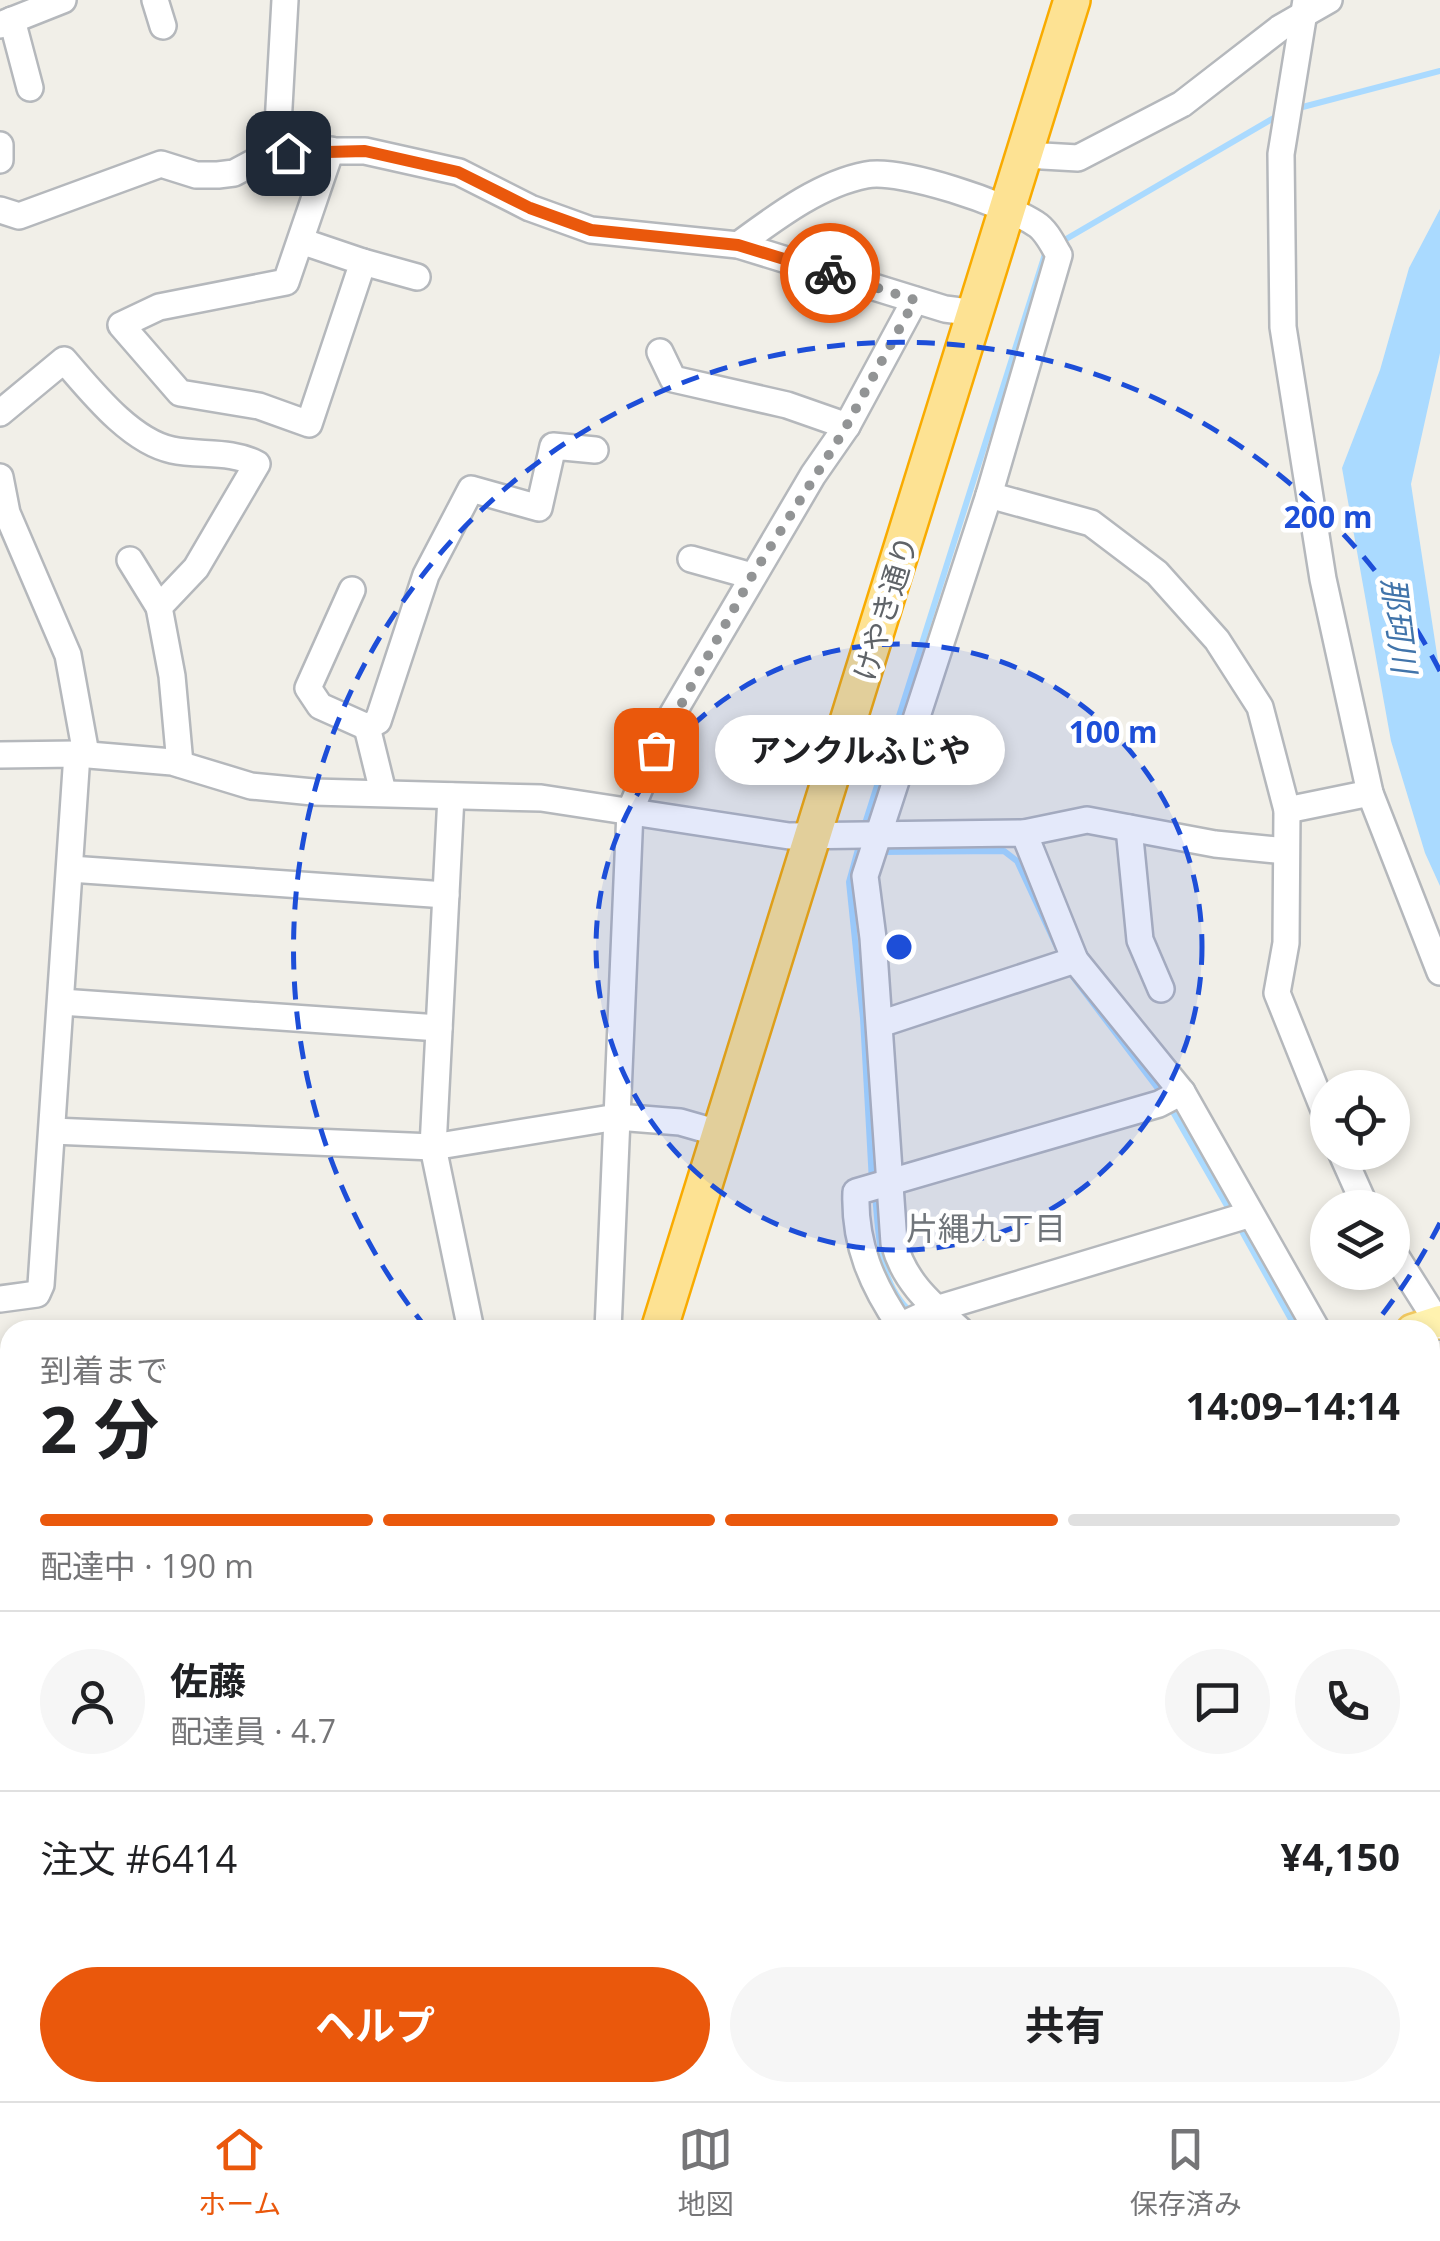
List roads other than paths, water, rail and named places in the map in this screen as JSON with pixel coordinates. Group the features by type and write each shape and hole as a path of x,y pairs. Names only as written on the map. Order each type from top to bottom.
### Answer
{"highway":[{"name":"けやき通り","path":"663,1320 722,1134 832,836 976,313 1023,218 1025,156 1072,0"}],"street":[{"path":"30,88 6,23 63,0"},
{"path":"155,0 163,26"},
{"path":"285,0 278,125 288,153"},
{"path":"1025,156 1078,158 1182,104 1305,6 1329,0"},
{"path":"1305,6 1290,82 1282,154 1283,327 1323,579 1370,792 1440,972"},
{"path":"0,145 0,160"},
{"path":"331,150 286,282 159,307 121,325 180,393 259,406 309,424 363,262"},
{"path":"4,213 33,212 161,164 196,175 218,175 288,153 365,151 458,172 530,208 591,230 738,245 915,300 976,313"},
{"path":"738,245 794,206 866,175 894,174 1023,218 1060,255 989,495 864,876 900,1265 949,1320"},
{"path":"301,241 417,276"},
{"path":"608,1320 630,811 669,720 752,576 847,426 915,300"},
{"path":"660,352 673,379 787,404 847,426"},
{"path":"0,413 64,360 124,421 152,442 168,450 236,456 257,464 196,568 159,607"},
{"path":"352,590 308,688 320,706 367,727 378,722 426,575 471,489 538,508 553,446 596,450"},
{"path":"0,476 7,513 68,655 82,754 70,868 41,1284 37,1294 0,1299"},
{"path":"989,495 1091,523 1157,573 1190,608 1260,707 1287,810 1286,944 1276,993 1310,1076"},
{"path":"690,559 752,576"},
{"path":"130,560 159,607 172,676 180,764"},
{"path":"367,727 383,792"},
{"path":"0,755 82,754 180,764 252,786 314,792 541,798 832,836 1024,833 1087,820 1286,851"},
{"path":"1287,810 1370,792"},
{"path":"451,796 433,1147 469,1320"},
{"path":"1129,828 1140,940 1161,989"},
{"path":"1024,833 1074,960 1182,1092 1248,1216 1311,1320"},
{"path":"70,868 446,895"},
{"path":"880,1024 1074,960"},
{"path":"61,1002 439,1028"},
{"path":"892,1320 868,1272 855,1213 856,1192 1159,1104 1182,1092"},
{"path":"52,1131 433,1147 617,1117 680,1122 722,1134"},
{"path":"913,1320 936,1309 1248,1216"},
{"path":"1410,1284 1429,1320"}],"water":[{"name":"那珂川","path":"1440,209 1440,353 1411,484 1440,674 1440,886 1425,853 1391,741 1342,468 1380,370 1409,268"}],"waterway":[{"path":"1295,109 1440,71"},
{"path":"1061,242 1279,115"},
{"path":"863,830 1046,251"},
{"path":"860,842 849,882 863,1018 872,1182"},
{"path":"880,852 1004,851 1017,861 1062,958"},
{"path":"1067,969 1162,1094"},
{"path":"1169,1105 1230,1211"},
{"path":"875,1195 886,1273 892,1288 912,1313"},
{"path":"1239,1226 1291,1320"}],"place":[{"name":"アンクルふじや","path":"656,750"}],"district":[{"name":"片縄九丁目","path":"986,1227"}]}
